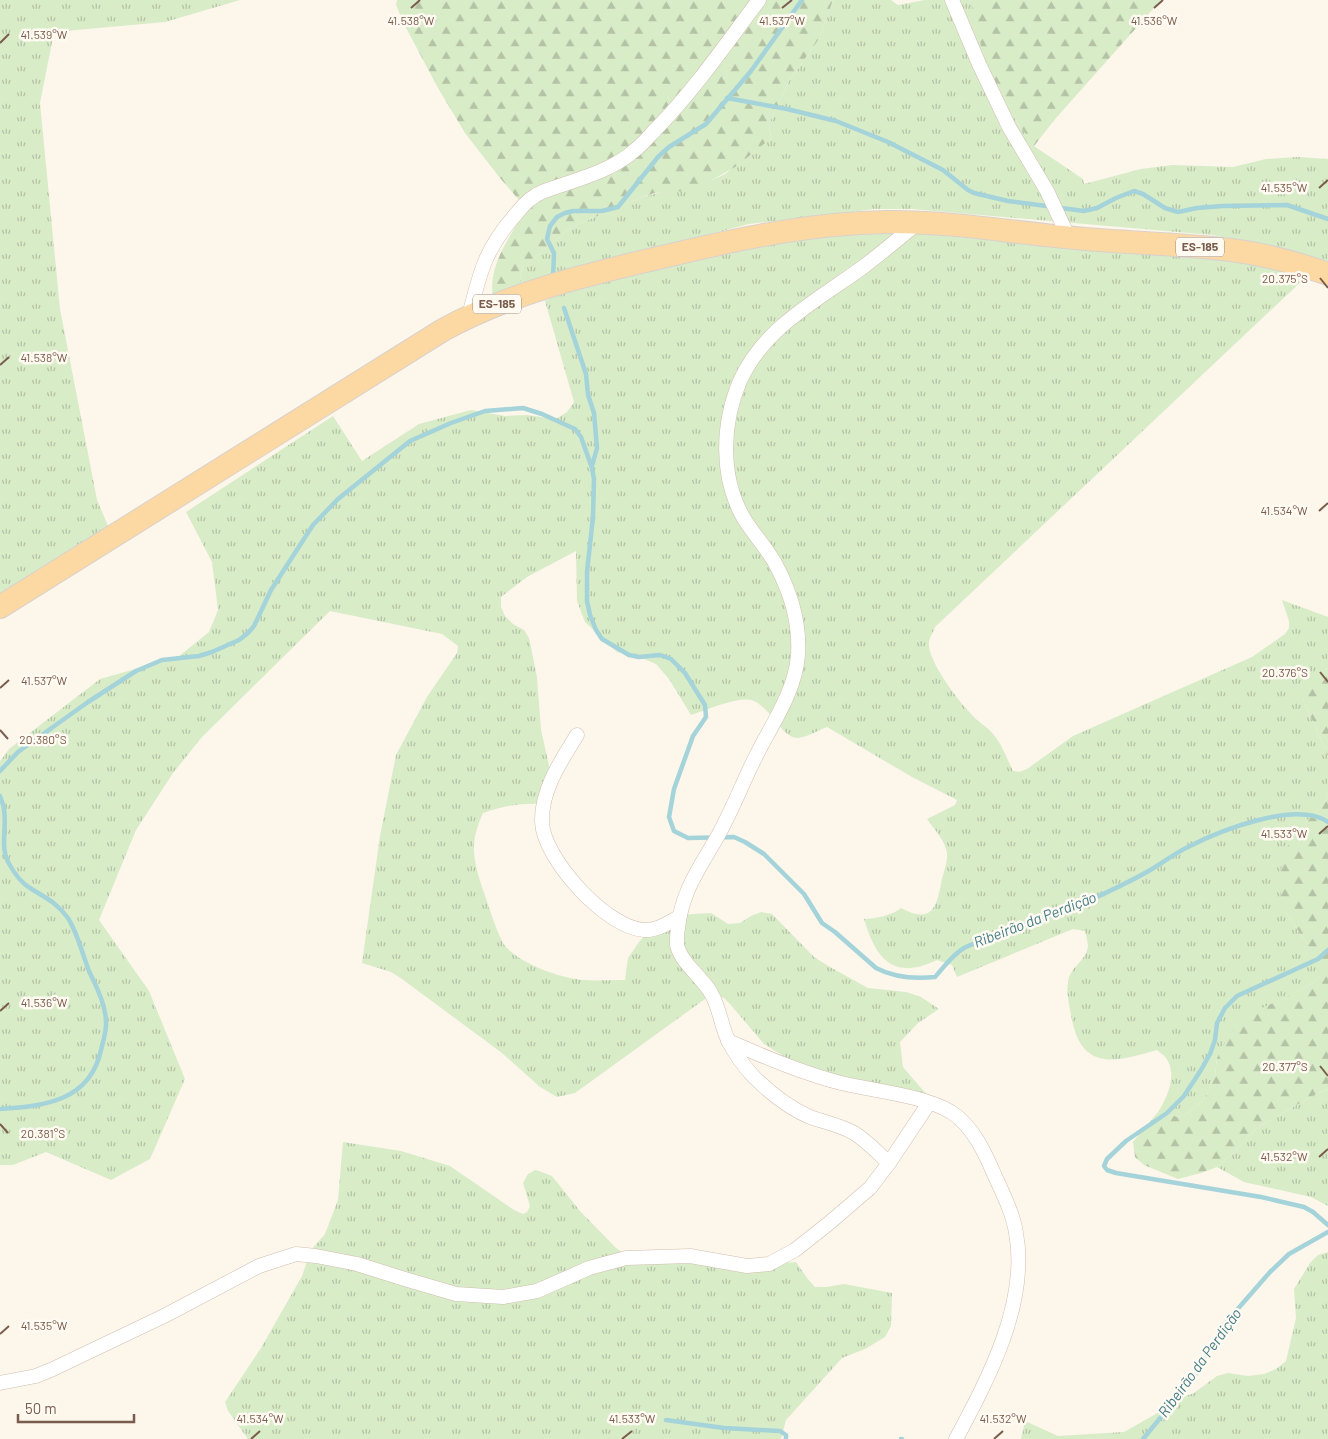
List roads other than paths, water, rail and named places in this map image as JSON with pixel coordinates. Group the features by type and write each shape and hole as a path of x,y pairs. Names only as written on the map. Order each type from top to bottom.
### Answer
{"main road":[{"name":"ES-185","path":"0,607 443,330 469,316 521,294 613,268 765,234 840,224 918,222 1069,238 1231,250 1283,260 1328,274"}],"street":[{"path":"469,316 480,273 488,251 503,228 519,210 539,193 597,173 617,164 635,150 669,115 702,76 758,0"},
{"path":"952,0 979,64 1009,127 1047,191 1069,238"},
{"path":"889,1163 864,1139 850,1130 807,1116 770,1091 752,1076 728,1041 715,1001 710,992 682,957 678,946 679,917 683,898 692,878 718,835 790,690 798,658 798,633 795,613 787,590 775,564 743,516 735,500 729,478 726,433 733,401 740,381 750,362 762,344 773,333 867,264 918,222"},
{"path":"577,735 553,777 544,804 543,832 548,847 586,897 612,917 629,926 643,930 654,929 679,917"},
{"path":"728,1041 787,1066 814,1075 929,1103 950,1112 966,1124 976,1138 990,1164 1016,1231 1019,1254 1018,1282 1004,1338 986,1382 956,1439"},
{"path":"0,1383 36,1376 164,1316 259,1266 296,1254 357,1264 456,1294 503,1298 537,1291 589,1268 626,1258 690,1256 747,1266 769,1264 795,1250 870,1188 929,1103"}],"waterway":[{"path":"553,279 554,253 547,239 550,226 557,217 573,211 602,211 618,207 658,157 669,147 706,124 751,71 802,0"},
{"path":"727,98 787,109 836,121 888,142 943,170 974,193 1008,201 1084,211 1097,208 1134,191 1143,194 1165,208 1178,212 1222,206 1287,205 1328,219"},
{"path":"564,308 586,374 588,395 594,413 597,448 592,466"},
{"name":"Ribeirão da Perdição","path":"0,771 18,752 88,702 136,671 162,660 199,656 212,652 239,640 248,633 254,626 271,590 313,525 338,499 410,441 485,411 523,408 542,414 575,429 581,437 592,468 594,479 593,517 587,572 587,601 596,630 602,639 629,655 639,657 660,655 671,659 685,673 705,705 706,717 693,736 674,789 669,817 674,831 688,838 734,837 764,854 804,894 822,923 876,968 904,977 935,977 964,948 1013,928 1064,911 1113,890 1137,878 1183,849 1218,833 1258,820 1297,814 1314,816 1328,822"},
{"name":"Ribeirão da Perdição","path":"0,796 4,808 4,850 8,862 23,883 55,904 68,918 75,930 89,971 101,997 106,1018 101,1050 95,1067 87,1080 76,1090 49,1102 33,1106 0,1109"},
{"name":"Ribeirão da Perdição","path":"1328,950 1318,959 1237,996 1225,1008 1217,1023 1215,1040 1210,1054 1184,1096 1167,1113 1126,1141 1107,1159 1104,1166 1107,1170 1116,1173 1261,1197 1304,1207 1328,1225"},
{"name":"Ribeirão da Perdição","path":"1143,1439 1194,1377 1222,1327 1270,1272 1289,1254 1328,1232"},
{"path":"666,1420 724,1428 780,1431 786,1435 786,1439"}]}
